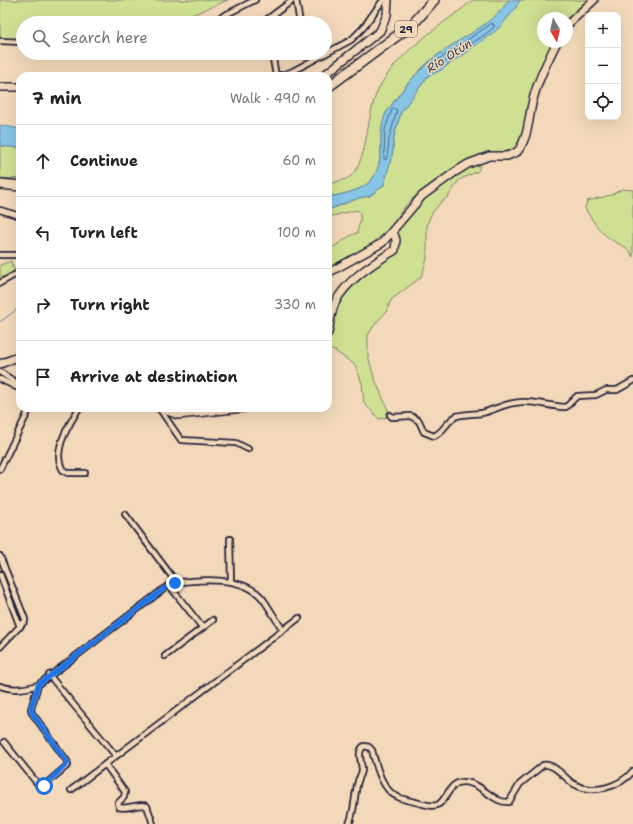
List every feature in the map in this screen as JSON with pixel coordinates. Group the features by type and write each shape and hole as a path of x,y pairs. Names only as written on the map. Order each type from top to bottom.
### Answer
{"highway":[{"name":"29","path":"332,84 413,24 434,0"},
{"path":"0,184 16,186"}],"main road":[{"path":"327,72 380,31 387,15 388,0"},
{"path":"573,20 594,0"},
{"path":"332,270 382,243 422,196 454,172 468,164 489,156 507,156 517,152 526,134 533,99 540,76 554,48"},
{"path":"0,87 16,87"},
{"path":"332,316 335,304 348,286 365,270 395,250 396,240 393,231"},
{"path":"0,364 16,358"},
{"path":"170,412 178,415 205,412"}],"street":[{"path":"224,16 255,0"},
{"path":"273,16 295,0 298,16"},
{"path":"332,50 351,40 383,0"},
{"path":"0,41 16,42"},
{"path":"274,60 276,72"},
{"path":"291,72 314,60"},
{"path":"0,210 16,215"},
{"path":"0,255 16,255"},
{"path":"0,283 16,274"},
{"path":"0,372 16,382"},
{"path":"0,379 16,387"},
{"path":"390,415 392,418 410,416 419,421 424,432 434,436 440,433 446,425 456,417 492,410 503,404 524,402 546,404 555,407 566,407 577,396 596,395 606,390 617,390 633,381"},
{"path":"0,469 28,412"},
{"path":"77,412 65,433 59,456 63,470 68,473 85,473"},
{"path":"162,412 181,440 236,443 248,449"},
{"path":"125,514 173,578 175,583"},
{"path":"230,539 231,581"},
{"path":"0,556 1,566 10,578 25,619 25,622 0,647"},
{"path":"0,574 20,626"},
{"path":"0,686 9,689 25,689 38,685 169,585 175,583 231,581 244,584 262,598 283,630"},
{"path":"169,585 202,627"},
{"path":"71,790 300,618"},
{"path":"165,656 213,620"},
{"path":"50,675 116,756"},
{"path":"4,742 41,788 68,765 67,761 32,713 31,708 38,685"},
{"path":"349,824 352,817 358,781 362,770 360,759 361,750 364,746 369,747 372,750 385,786 390,793 397,797 433,806 440,803 453,785 461,782 480,786 490,795 501,801 509,802 520,784 543,765 552,766 574,784 590,790 619,784 624,781 633,771"},
{"path":"105,764 125,792 124,797 118,803 119,807 122,808 137,805 147,806 153,824"}],"green space":[{"path":"0,0 228,0 189,16 16,16 16,42 0,41"},
{"path":"473,0 509,0 494,18 475,32 444,50 428,62 416,74 387,111 382,128 380,156 375,176 362,187 353,191 332,196 332,183 351,176 357,168 364,146 375,96 380,86 399,61 422,39"},
{"path":"513,0 594,0 573,20 573,12 537,12 537,48 555,48 549,59 517,152 488,154 457,167 422,190 405,206 392,225 373,243 332,267 332,248 349,236 357,233 360,213 357,210 332,216 332,208 359,198 370,196 384,185 393,151 393,140 401,112 428,76 441,70 467,51"},
{"path":"0,140 16,141 16,179 0,178"},
{"path":"479,160 480,166 478,171 459,180 448,197 441,202 432,213 427,224 427,259 421,277 391,300 386,312 368,335 368,356 374,377 390,415 379,419 364,403 362,383 355,365 332,350 332,318 338,301 346,290 367,271 395,250 393,231 422,196"},
{"path":"622,189 633,190 633,257 626,247 612,241 602,232 585,208 587,201 611,195"},
{"path":"11,261 15,273 0,279 0,265"}],"water":[{"name":"Río Otún","path":"509,0 520,0 515,9 500,27 441,70 428,76 401,112 393,140 393,151 384,185 370,196 359,198 332,208 332,196 353,191 362,187 375,176 380,156 382,128 385,115 411,80 435,57 475,31 502,9"},
{"path":"0,125 16,128 16,148 0,146"}],"waterway":[{"path":"0,322 16,310"}],"route":[{"path":"44,786 68,765 68,763 32,713 31,708 38,685 169,585 175,583"}]}
